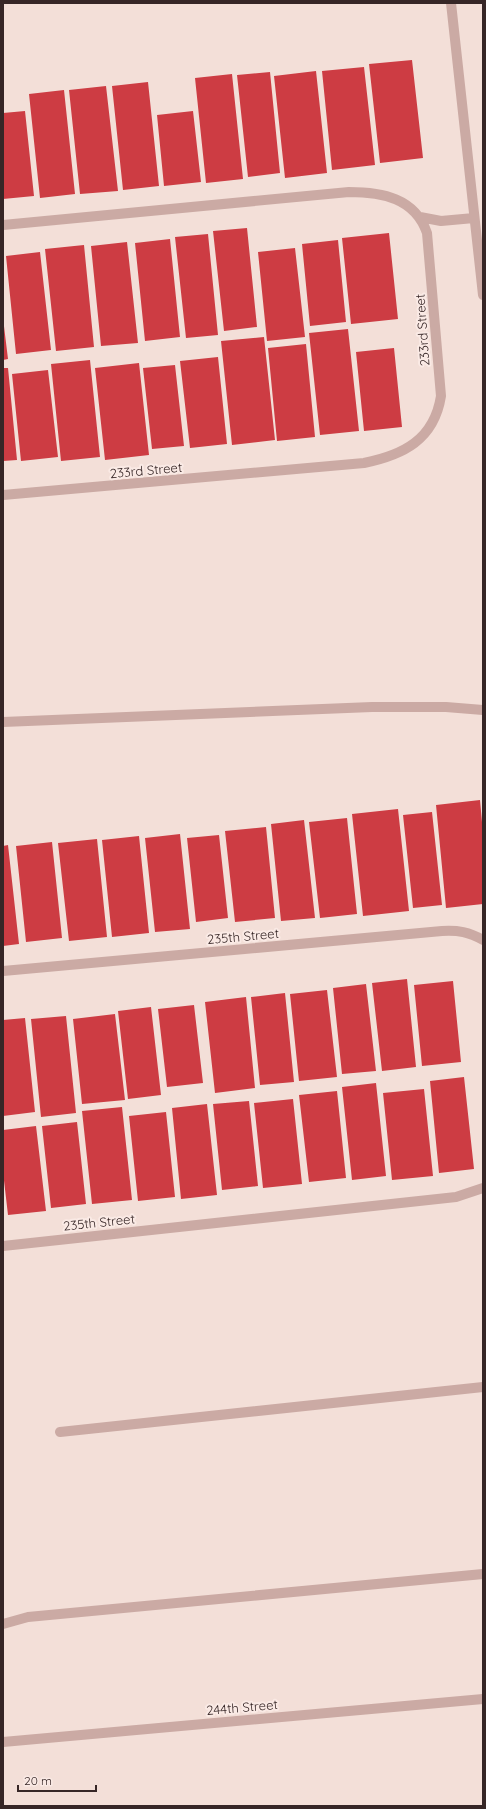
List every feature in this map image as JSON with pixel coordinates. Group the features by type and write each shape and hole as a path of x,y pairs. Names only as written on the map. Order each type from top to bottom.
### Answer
{"street":[{"path":"451,3 474,218 482,271 483,295"},
{"name":"233rd Street","path":"3,225 349,192 376,193 393,198 408,206 420,217 424,223 429,242 440,396 439,409 429,428 412,446 386,458 364,463 3,495"},
{"path":"420,217 440,221 474,218"},
{"path":"3,722 372,707 446,707 483,710"},
{"name":"235th Street","path":"3,972 442,930 460,930 483,940"},
{"name":"235th Street","path":"3,1246 456,1197 483,1188"},
{"path":"60,1432 483,1387"},
{"path":"3,1624 28,1617 483,1574"},
{"name":"244th Street","path":"3,1742 483,1699"}],"building":[{"path":"412,60 423,158 380,163 369,64"},
{"path":"364,67 375,165 332,170 322,71"},
{"path":"316,71 327,173 285,178 274,76"},
{"path":"270,72 280,173 248,177 237,75"},
{"path":"232,74 243,179 206,183 195,78"},
{"path":"148,82 159,186 123,190 112,86"},
{"path":"106,86 118,191 80,194 69,90"},
{"path":"64,90 75,194 40,198 29,94"},
{"path":"25,111 34,196 3,199 3,113"},
{"path":"193,111 201,182 164,186 157,115"},
{"path":"247,228 257,327 224,331 213,231"},
{"path":"389,233 398,319 351,324 342,238"},
{"path":"208,234 218,335 186,338 175,237"},
{"path":"170,239 180,337 145,341 135,243"},
{"path":"338,240 346,322 310,326 302,244"},
{"path":"127,242 138,343 101,346 91,246"},
{"path":"84,245 94,347 56,351 45,249"},
{"path":"295,248 305,337 267,341 258,252"},
{"path":"40,252 51,350 16,354 6,256"},
{"path":"3,318 8,359 3,360"},
{"path":"348,329 359,431 320,435 309,333"},
{"path":"264,337 275,440 232,445 221,341"},
{"path":"306,344 315,437 277,441 268,348"},
{"path":"394,348 402,427 364,431 356,352"},
{"path":"218,357 227,444 190,448 180,361"},
{"path":"90,360 100,457 61,461 51,364"},
{"path":"139,363 149,455 105,460 95,368"},
{"path":"175,365 184,446 152,449 143,368"},
{"path":"3,368 8,368 17,460 3,461"},
{"path":"48,370 58,457 21,461 12,374"},
{"path":"480,800 483,833 483,904 446,908 436,805"},
{"path":"398,809 409,911 363,916 352,814"},
{"path":"432,812 442,905 413,908 403,815"},
{"path":"347,818 357,914 320,918 309,822"},
{"path":"304,820 315,918 281,921 271,824"},
{"path":"266,827 275,918 235,922 225,831"},
{"path":"180,834 190,929 155,932 145,838"},
{"path":"219,835 228,918 196,922 187,838"},
{"path":"139,836 149,933 112,937 102,840"},
{"path":"97,839 107,937 69,941 58,843"},
{"path":"52,842 62,938 26,942 16,846"},
{"path":"8,845 19,944 3,946 3,846"},
{"path":"407,979 416,1067 382,1071 372,983"},
{"path":"453,981 461,1062 422,1066 414,985"},
{"path":"366,984 376,1071 342,1074 333,988"},
{"path":"327,990 337,1077 299,1081 290,994"},
{"path":"285,993 294,1082 260,1085 251,997"},
{"path":"246,997 255,1088 215,1093 205,1002"},
{"path":"194,1005 203,1083 167,1087 158,1009"},
{"path":"151,1007 161,1095 128,1099 118,1011"},
{"path":"115,1014 125,1100 82,1104 73,1019"},
{"path":"66,1016 76,1113 41,1117 31,1019"},
{"path":"25,1018 35,1112 3,1116 3,1020"},
{"path":"464,1077 474,1169 439,1173 430,1081"},
{"path":"376,1083 386,1176 352,1180 342,1087"},
{"path":"424,1089 433,1176 392,1180 383,1093"},
{"path":"337,1091 346,1178 309,1182 299,1095"},
{"path":"293,1099 302,1184 263,1188 254,1103"},
{"path":"249,1101 258,1186 222,1190 213,1104"},
{"path":"207,1104 217,1195 181,1199 172,1108"},
{"path":"122,1107 132,1200 92,1204 82,1111"},
{"path":"166,1112 175,1197 138,1201 129,1116"},
{"path":"77,1122 86,1204 51,1208 42,1126"},
{"path":"36,1126 46,1211 8,1215 3,1172 3,1130"}]}
